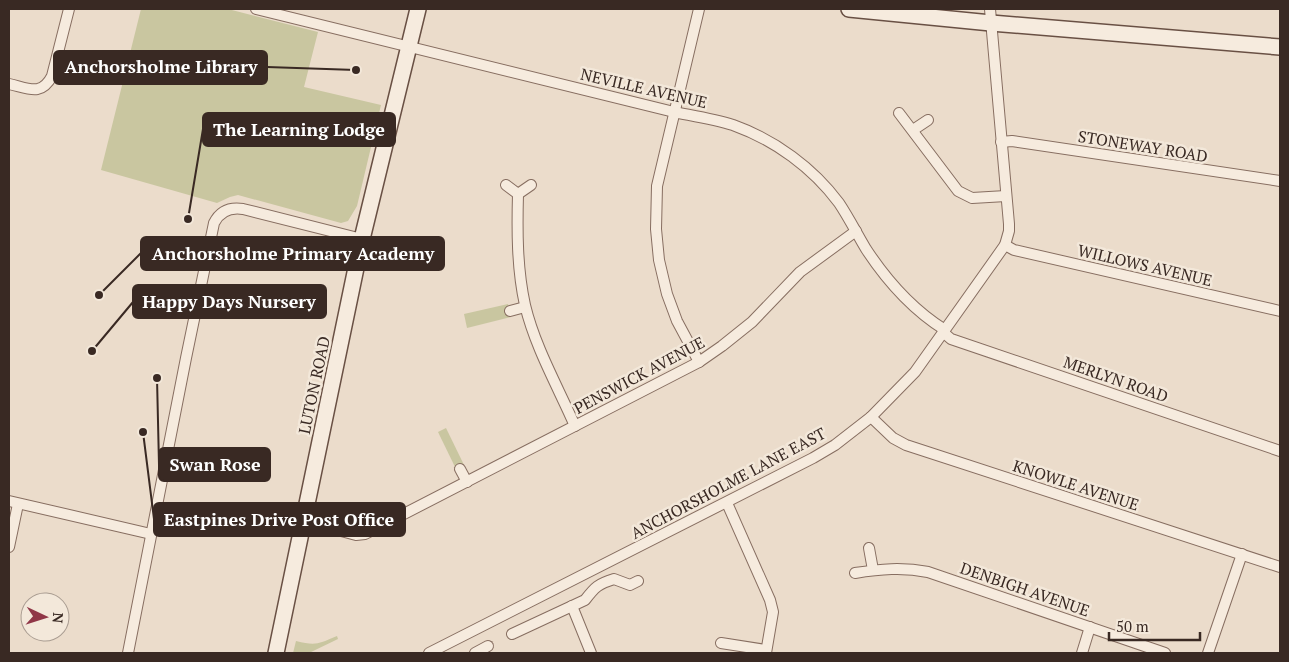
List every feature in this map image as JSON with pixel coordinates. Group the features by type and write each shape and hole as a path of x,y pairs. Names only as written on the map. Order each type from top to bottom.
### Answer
{"street":[{"path":"9,84 34,90 43,88 48,83 52,76 69,9"},
{"name":"NEVILLE AVENUE","path":"256,9 734,126 758,136 777,146 820,180 840,204 883,273 918,312 944,332"},
{"name":"LUTON ROAD","path":"276,653 362,239 418,9"},
{"path":"699,362 677,321 666,294 659,260 656,229 657,186 700,9"},
{"path":"850,9 991,16 1280,47"},
{"name":"ANCHORSHOLME LANE EAST","path":"429,653 727,503 835,446 871,417 915,372 1005,245 1009,231 991,16"},
{"path":"899,113 958,191 965,196 979,199 1006,196"},
{"path":"913,130 928,120"},
{"name":"STONEWAY ROAD","path":"1002,142 1012,141 1280,182"},
{"path":"506,185 518,194"},
{"path":"518,194 531,185"},
{"path":"518,194 518,259 525,307 536,340 575,426"},
{"path":"128,653 210,243 214,224 218,216 222,212 235,208 243,209 362,239"},
{"name":"PENSWICK AVENUE","path":"304,521 356,535 365,534 699,362 752,322 800,272 856,231"},
{"name":"WILLOWS AVENUE","path":"1005,245 1014,250 1280,311"},
{"path":"510,311 525,307"},
{"name":"MERLYN ROAD","path":"944,332 951,339 1280,451"},
{"name":"KNOWLE AVENUE","path":"871,417 893,438 906,445 1280,567"},
{"path":"460,469 467,482"},
{"path":"9,547 14,502 151,534"},
{"path":"720,643 766,652 773,612 770,600 727,503"},
{"path":"869,548 873,570"},
{"path":"1208,653 1242,554"},
{"name":"DENBIGH AVENUE","path":"855,573 902,568 928,572 1165,653"},
{"path":"512,634 585,600 593,589 614,578 630,585 638,581"},
{"path":"572,606 591,653"},
{"path":"1082,653 1090,627"},
{"path":"475,653 488,646"}],"shaded area":[{"path":"141,9 228,9 318,32 304,87 381,105 357,206 348,221 341,223 238,195 217,203 101,170"},
{"path":"508,304 511,317 467,328 464,314"},
{"path":"446,428 464,465 456,469 438,432"},
{"path":"337,636 338,639 309,653 293,653 296,641 317,643"}],"place":[{"name":"Anchorsholme Library","path":"356,70"},
{"name":"The Learning Lodge","path":"188,219"},
{"name":"Anchorsholme Primary Academy","path":"99,295"},
{"name":"Happy Days Nursery","path":"92,351"},
{"name":"Swan Rose","path":"157,378"},
{"name":"Eastpines Drive Post Office","path":"143,432"}]}
